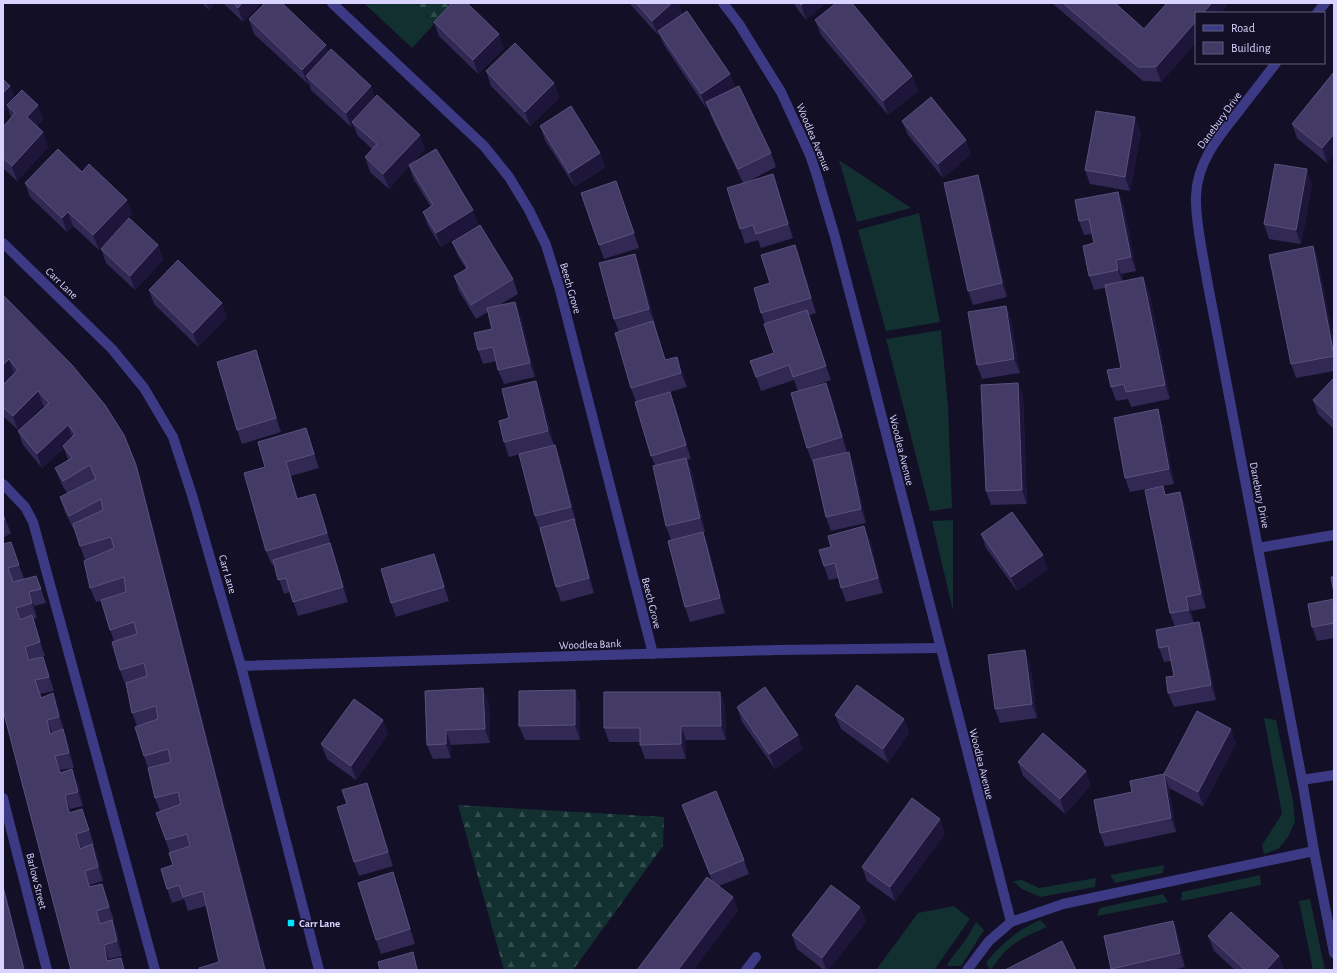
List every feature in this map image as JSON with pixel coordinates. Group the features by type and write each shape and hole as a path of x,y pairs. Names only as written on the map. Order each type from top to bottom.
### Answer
{"street":[{"name":"Beech Grove","path":"332,3 484,146 509,177 529,210 546,246 560,290 653,654"},
{"name":"Woodlea Avenue","path":"724,3 782,92 810,155 817,176 835,237 864,348 1010,922"},
{"path":"1318,12 1325,3"},
{"name":"Danebury Drive","path":"1275,64 1217,139 1206,157 1199,176 1196,196 1197,217 1207,280 1334,953"},
{"name":"Carr Lane","path":"3,243 112,349 144,388 173,437 194,502 241,666 319,970"},
{"path":"3,484 25,507 33,522 155,970"},
{"path":"1258,548 1334,534"},
{"name":"Woodlea Bank","path":"241,666 776,650 940,648"},
{"path":"1302,780 1334,775"},
{"name":"Barlow Street","path":"3,798 47,970"},
{"path":"967,970 989,941 1010,922 1062,904 1314,851"},
{"path":"746,970 756,957"}],"green space":[{"path":"364,3 415,3 436,22 412,48"},
{"path":"415,3 453,3 436,22"},
{"path":"839,160 911,208 857,222"},
{"path":"919,213 940,322 886,331 858,230"},
{"path":"941,330 948,407 952,508 930,511 886,339"},
{"path":"953,520 953,611 932,521"},
{"path":"1264,718 1276,720 1293,801 1295,822 1288,837 1278,849 1264,854 1262,845 1282,814"},
{"path":"458,805 664,817 663,846 573,970 504,970"},
{"path":"1164,865 1163,873 1115,883 1110,875"},
{"path":"1260,875 1261,885 1181,901 1182,892"},
{"path":"1096,878 1095,887 1040,897 1022,889 1013,881 1022,880 1039,888"},
{"path":"1163,894 1168,902 1097,916 1100,908"},
{"path":"1310,899 1325,970 1313,970 1299,901"},
{"path":"954,906 970,919 934,970 876,970 918,913"},
{"path":"1040,920 1047,927 1028,935 1017,942 1002,955 990,970 986,963 997,950 1017,933"},
{"path":"976,922 984,930 961,966 947,966 967,938"}],"building":[{"path":"233,3 242,3 238,8"},
{"path":"265,3 282,3 326,45 302,70 249,19"},
{"path":"452,3 467,3 499,34 473,60 434,22"},
{"path":"636,3 672,3 652,21"},
{"path":"836,3 852,3 912,76 883,101 815,20"},
{"path":"1063,3 1115,3 1144,29 1167,3 1212,3 1204,12 1195,12 1195,22 1156,67 1138,67"},
{"path":"687,11 730,74 701,94 658,31"},
{"path":"515,43 554,83 525,112 486,71"},
{"path":"331,49 371,86 346,113 306,76"},
{"path":"1334,72 1334,134 1322,148 1292,124"},
{"path":"3,79 10,86 3,93"},
{"path":"739,86 771,153 738,169 706,102"},
{"path":"22,90 38,105 27,117 43,132 12,166 3,158 3,127 15,113 7,105"},
{"path":"377,95 420,135 383,174 365,157 377,144 352,122"},
{"path":"931,97 966,140 938,164 902,121"},
{"path":"571,106 600,153 569,173 540,126"},
{"path":"1096,111 1135,117 1125,177 1085,170"},
{"path":"58,149 82,172 89,164 127,200 93,235 68,212 62,218 25,183"},
{"path":"436,149 473,210 436,233 423,212 433,205 409,165"},
{"path":"1275,164 1307,169 1296,230 1264,224"},
{"path":"773,174 788,224 756,234 753,225 740,229 727,188"},
{"path":"978,175 1002,283 968,291 944,183"},
{"path":"616,181 634,233 599,245 581,193"},
{"path":"1118,192 1131,257 1116,260 1118,270 1089,276 1083,246 1094,243 1089,219 1079,221 1075,200"},
{"path":"129,218 158,245 130,276 101,249"},
{"path":"480,225 513,279 471,305 454,276 468,268 452,242"},
{"path":"795,245 811,298 761,313 754,288 770,283 761,255"},
{"path":"1313,246 1334,356 1291,364 1269,255"},
{"path":"635,254 649,309 614,319 599,263"},
{"path":"178,260 222,303 193,333 149,290"},
{"path":"1143,277 1165,385 1126,392 1124,384 1111,387 1107,370 1121,368 1105,285"},
{"path":"3,295 72,365 105,405 124,435 136,465 265,970 200,970 199,968 219,962 203,891 183,897 179,885 167,889 161,869 173,865 169,853 190,846 187,834 166,840 156,813 181,804 178,792 155,798 148,768 171,762 168,749 144,756 135,727 158,719 156,706 132,713 126,683 147,676 144,663 120,670 112,642 137,634 134,622 110,630 101,600 126,592 124,577 90,588 84,561 114,548 111,537 80,546 73,524 103,510 101,499 69,516 60,497 96,479 90,465 63,481 55,468 72,458 63,446 75,434 68,425 37,454 18,431 49,403 38,391 13,416 3,407 3,385 18,370 9,359 3,365"},
{"path":"515,302 530,363 498,370 493,347 478,350 474,333 492,329 487,308"},
{"path":"1006,306 1014,359 977,365 968,312"},
{"path":"807,310 826,366 793,377 789,365 756,377 750,361 774,353 764,324"},
{"path":"653,321 665,360 677,357 681,373 631,388 615,333"},
{"path":"256,350 276,418 237,430 217,362"},
{"path":"1334,378 1334,420 1313,400"},
{"path":"536,381 548,431 504,442 499,421 509,418 502,389"},
{"path":"826,383 842,437 807,448 791,393"},
{"path":"1018,383 1022,490 986,491 981,385"},
{"path":"670,392 686,445 651,456 635,402"},
{"path":"1158,409 1169,469 1125,478 1114,418"},
{"path":"306,428 314,454 286,462 297,499 315,494 327,533 266,551 244,473 265,467 258,442"},
{"path":"555,445 571,507 535,516 519,454"},
{"path":"849,452 861,509 826,517 813,460"},
{"path":"686,458 700,518 666,526 653,466"},
{"path":"1163,486 1165,495 1180,492 1201,594 1186,597 1189,610 1170,613 1145,490"},
{"path":"1012,512 1043,555 1011,577 981,534"},
{"path":"574,519 589,578 556,587 540,528"},
{"path":"864,526 878,578 841,588 835,563 824,566 819,550 831,547 828,536"},
{"path":"703,532 720,598 685,607 668,541"},
{"path":"11,542 19,565 8,568 13,582 36,576 41,589 29,592 32,603 16,608 20,620 32,615 40,642 25,647 29,660 43,657 49,677 35,680 41,698 53,693 59,717 47,720 50,734 63,729 69,753 55,756 60,773 72,769 78,792 65,795 69,813 82,809 89,830 76,834 80,849 92,844 98,867 85,871 89,887 102,884 109,907 96,911 100,924 112,920 117,941 104,945 107,961 121,958 124,970 71,970 3,710 3,544"},
{"path":"330,543 343,587 293,602 286,578 278,580 273,560"},
{"path":"434,554 444,587 391,603 381,569"},
{"path":"1331,577 1334,577 1334,593"},
{"path":"1334,599 1334,623 1312,627 1308,604"},
{"path":"1199,622 1211,685 1168,693 1166,677 1174,676 1168,646 1159,648 1156,630"},
{"path":"1025,650 1032,704 995,709 988,655"},
{"path":"857,685 904,719 883,749 835,715"},
{"path":"765,687 798,735 769,754 737,707"},
{"path":"483,688 485,729 446,730 446,744 427,745 425,691"},
{"path":"575,690 575,725 519,726 519,691"},
{"path":"604,692 720,692 721,726 681,726 681,744 640,745 640,728 604,728"},
{"path":"354,699 383,720 351,766 321,744"},
{"path":"1197,711 1231,729 1198,792 1164,774"},
{"path":"1043,733 1086,771 1060,799 1018,762"},
{"path":"1164,774 1171,818 1100,833 1094,800 1132,792 1130,781"},
{"path":"367,783 388,852 354,862 337,807 347,804 342,790"},
{"path":"716,791 744,860 710,874 682,805"},
{"path":"912,798 940,819 890,887 862,867"},
{"path":"393,872 410,929 376,940 358,883"},
{"path":"707,877 733,897 678,970 637,970"},
{"path":"831,885 860,907 822,958 792,935"},
{"path":"3,887 24,970 3,970"},
{"path":"1231,912 1279,956 1266,970 1245,970 1208,936"},
{"path":"1173,921 1180,953 1111,969 1104,936"},
{"path":"1062,941 1076,970 1005,970"},
{"path":"413,952 417,970 380,970 378,962"}],"place":[{"name":"Carr Lane","path":"291,923"}]}
